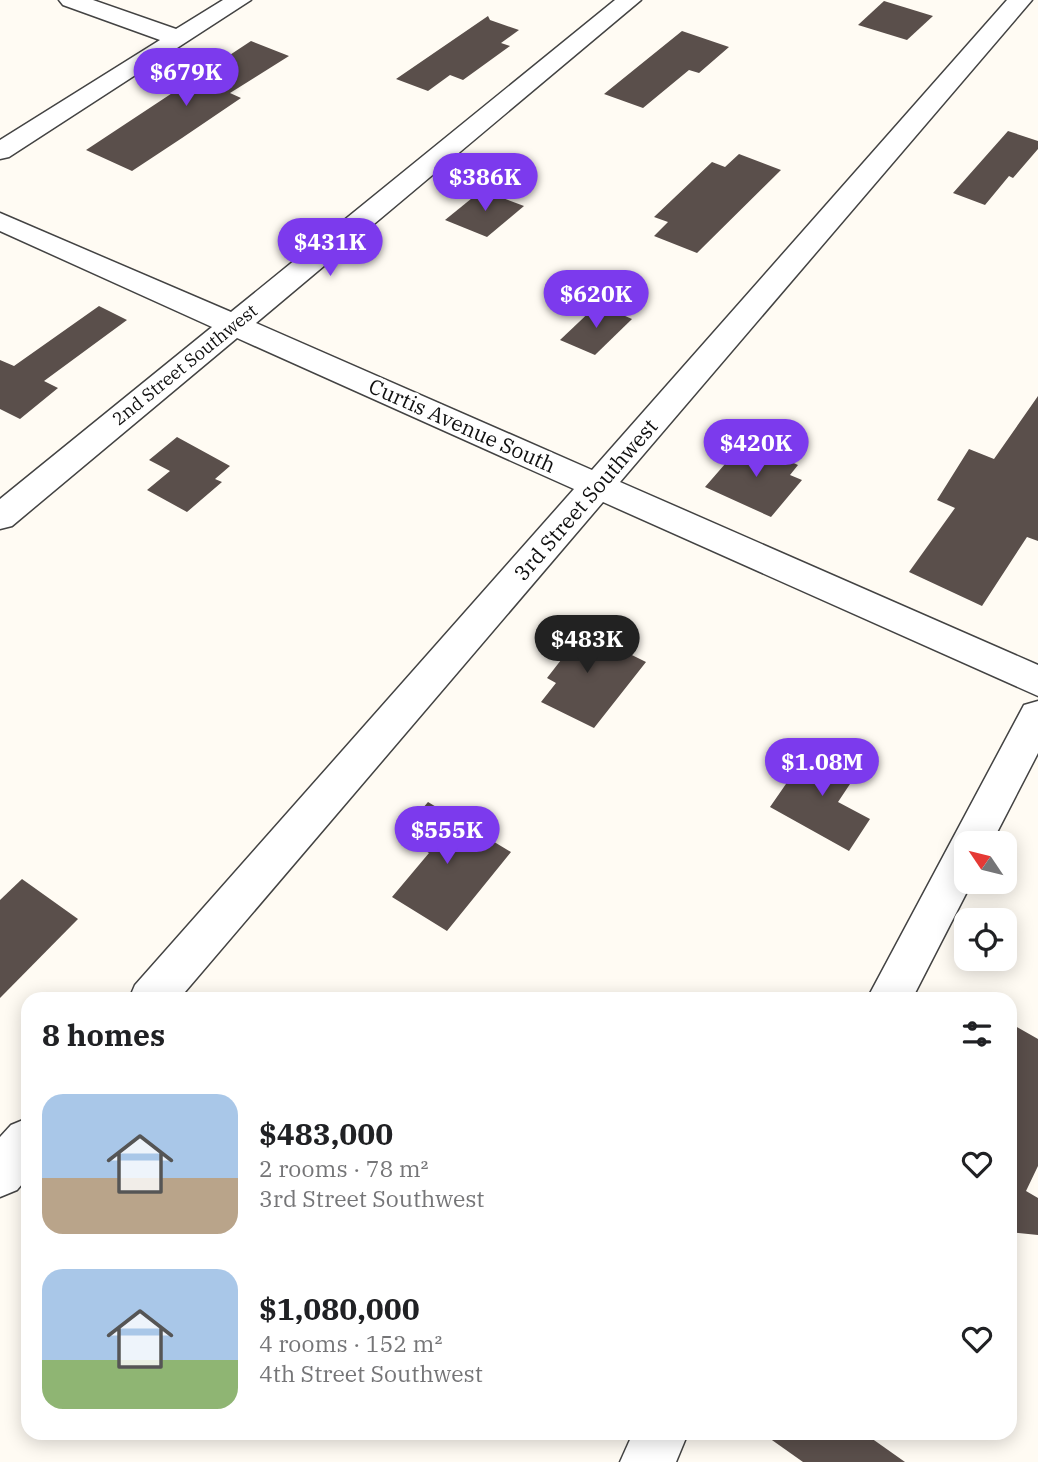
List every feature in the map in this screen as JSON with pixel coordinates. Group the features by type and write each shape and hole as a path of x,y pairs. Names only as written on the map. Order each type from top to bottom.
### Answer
{"street":[{"path":"71,0 178,38"},
{"path":"0,151 239,0"},
{"name":"2nd Street Southwest","path":"0,517 629,0"},
{"name":"3rd Street Southwest","path":"157,992 1020,0"},
{"name":"Curtis Avenue South","path":"0,221 1038,681"},
{"path":"977,831 1038,716"},
{"path":"893,992 954,875"},
{"path":"0,1173 21,1149"},
{"path":"646,1462 658,1440"}],"building":[{"path":"884,1 933,16 907,40 858,25"},
{"path":"488,16 490,20 519,30 501,43 510,46 463,80 450,75 428,91 396,79"},
{"path":"682,31 729,47 699,73 689,70 643,108 604,94"},
{"path":"251,41 289,56 230,93 241,98 182,138 132,171 86,150"},
{"path":"1008,131 1038,141 1038,149 1013,178 1009,176 985,205 953,193"},
{"path":"739,154 781,170 697,253 654,236 668,222 654,217 712,162 725,167"},
{"path":"482,190 524,206 487,237 445,220"},
{"path":"598,304 632,319 595,355 560,340"},
{"path":"99,306 127,320 44,381 58,388 20,419 0,409 0,360 14,366"},
{"path":"1038,396 1038,541 1027,537 982,606 909,572 955,508 937,500 969,449 994,459"},
{"path":"177,437 230,466 215,479 222,482 187,512 147,490 170,471 149,460"},
{"path":"745,441 798,465 790,475 802,480 771,517 705,487"},
{"path":"565,622 646,662 594,728 541,702 556,683 547,678 561,660 542,651"},
{"path":"813,745 860,769 838,802 870,819 849,851 770,807"},
{"path":"428,802 511,852 447,931 392,897 429,853 400,835"},
{"path":"22,879 78,919 0,998 0,900"},
{"path":"1017,1027 1038,1039 1038,1166 1026,1191 1038,1198 1038,1235 1017,1233"},
{"path":"772,1440 874,1440 905,1462 803,1462"}]}
